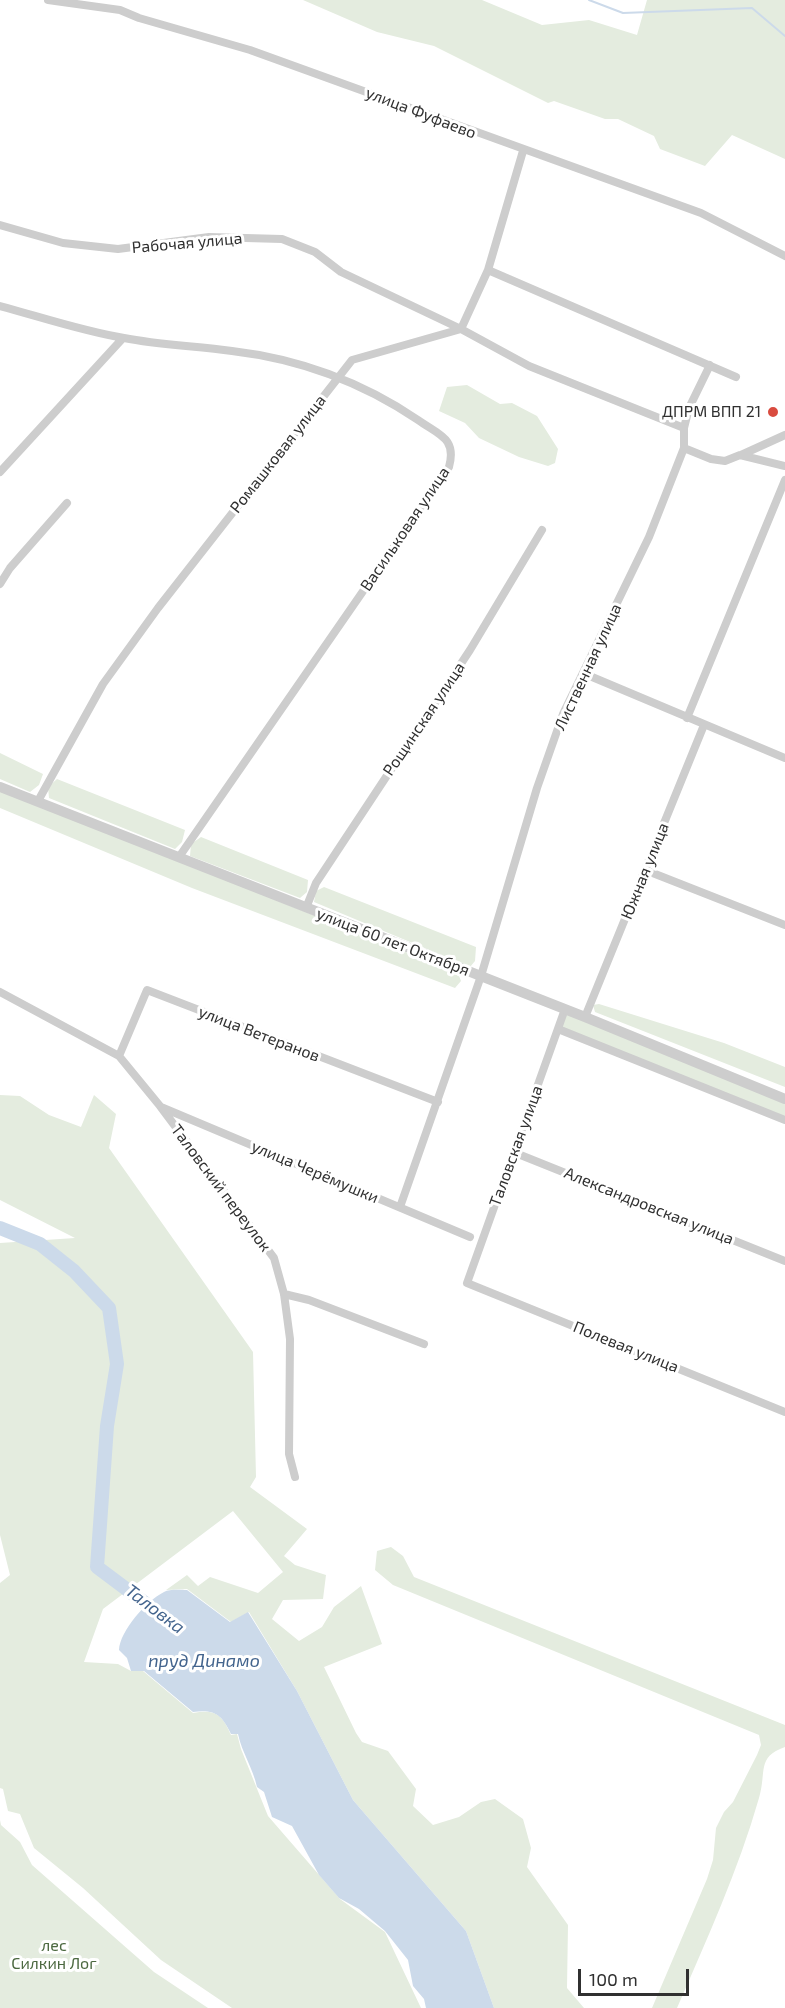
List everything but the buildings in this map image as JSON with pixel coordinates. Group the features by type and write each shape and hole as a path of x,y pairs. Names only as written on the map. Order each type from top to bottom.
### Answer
{"street":[{"name":"улица Фуфаево","path":"48,0 120,10 139,18 250,50 523,151 701,213 785,256"},
{"path":"461,329 488,270 523,151"},
{"name":"Рабочая улица","path":"0,225 63,243 118,249 209,237 282,239 315,252 341,272 461,329 529,366 684,428"},
{"path":"488,270 735,377"},
{"name":"Васильковая улица","path":"0,306 123,338 236,351 300,364 339,376 400,408 449,441 453,452 449,467 179,856"},
{"name":"Ромашковая улица","path":"38,801 103,684 158,608 352,360 461,329"},
{"path":"0,472 123,338"},
{"name":"Лиственная улица","path":"400,1207 481,976 537,788 563,714 585,674 650,537 684,448 684,428 689,408 710,365"},
{"path":"684,448 711,459 725,461 785,435"},
{"path":"741,455 785,466"},
{"path":"687,718 785,480"},
{"path":"0,584 10,568 67,503"},
{"name":"Рощинская улица","path":"306,908 316,883 470,650 542,530"},
{"path":"585,674 782,757 785,764"},
{"name":"Южная улица","path":"585,1017 704,725"},
{"name":"улица 60 лет Октября","path":"0,787 566,1009 785,1099"},
{"path":"645,870 785,925"},
{"name":"улица Ветеранов","path":"119,1056 147,990 438,1102"},
{"path":"0,992 119,1056"},
{"name":"Таловская улица","path":"467,1283 566,1009"},
{"path":"558,1029 785,1120"},
{"name":"Таловский переулок","path":"119,1056 274,1258 284,1294 290,1339 289,1454 295,1478"},
{"name":"улица Черёмушки","path":"160,1107 470,1237"},
{"name":"Александровская улица","path":"513,1152 785,1261"},
{"name":"Полевая улица","path":"467,1283 785,1412"},
{"path":"284,1294 309,1300 424,1344"}],"green space":[{"path":"303,0 482,0 542,25 589,20 637,35 647,0 785,0 785,159 732,135 705,166 660,149 654,136 618,119 605,119 554,101 548,103 434,46 377,32"},
{"path":"467,385 500,404 512,403 537,416 558,449 555,463 548,466 519,457 479,438 465,423 439,411 447,387"},
{"path":"0,753 43,774 39,785 30,792 0,779"},
{"path":"57,779 185,830 182,842 175,849 49,798 48,787"},
{"path":"0,790 458,973 461,981 455,988 192,888 0,808"},
{"path":"201,837 308,880 307,892 300,898 190,856 191,844"},
{"path":"324,887 476,947 475,961 470,967 314,902 316,891"},
{"path":"599,1004 724,1043 785,1067 785,1087 595,1012 593,1005"},
{"path":"568,1015 785,1102 785,1118 561,1027 561,1017"},
{"path":"0,1095 20,1096 49,1115 81,1127 94,1095 116,1114 109,1148 253,1352 256,1477 250,1487 307,1529 284,1556 295,1565 326,1575 323,1599 283,1600 272,1619 299,1641 322,1627 334,1607 361,1586 382,1644 324,1667 356,1733 362,1742 388,1751 416,1789 413,1806 433,1825 459,1817 481,1802 495,1799 523,1819 531,1848 527,1867 568,1925 567,1988 584,2008 494,2008 466,1931 353,1800 297,1691 249,1612 231,1622 187,1589 166,1590 187,1575 198,1586 210,1577 258,1593 283,1572 233,1511 103,1609 84,1662 118,1664 131,1671 143,1671 193,1713 207,1712 217,1715 231,1735 237,1734 268,1816 340,1899 385,1932 421,2008 232,2008 161,1960 83,1888 34,1848 20,1814 8,1811 3,1789 0,1788 0,1583 10,1575 0,1535 0,1243 75,1238 0,1200"},
{"path":"391,1547 403,1556 414,1577 785,1725 785,1747 776,1751 766,1761 759,1798 742,1852 677,2008 652,2008 707,1879 713,1860 716,1828 724,1812 733,1802 757,1755 761,1745 759,1735 393,1585 375,1570 377,1551"},
{"name":"лес Силкин Лог","path":"0,1820 1,1825 20,1842 32,1865 154,1972 208,2008 0,2008"}],"water":[{"name":"пруд Динамо","path":"187,1590 230,1622 248,1612 297,1691 353,1800 466,1931 494,2008 426,2008 424,1999 413,1986 408,1960 385,1931 359,1909 339,1898 319,1875 292,1826 272,1817 264,1792 257,1787 238,1734 231,1734 217,1715 193,1712 144,1671 131,1671 127,1658 119,1650 120,1642 135,1617 164,1592"}],"waterway":[{"path":"589,0 623,13 752,8 785,36"},
{"name":"Таловка","path":"0,1228 40,1244 74,1271 109,1308 117,1364 107,1426 97,1567 145,1603"}],"place":[{"name":"ДПРМ ВПП 21","path":"773,412"}]}
